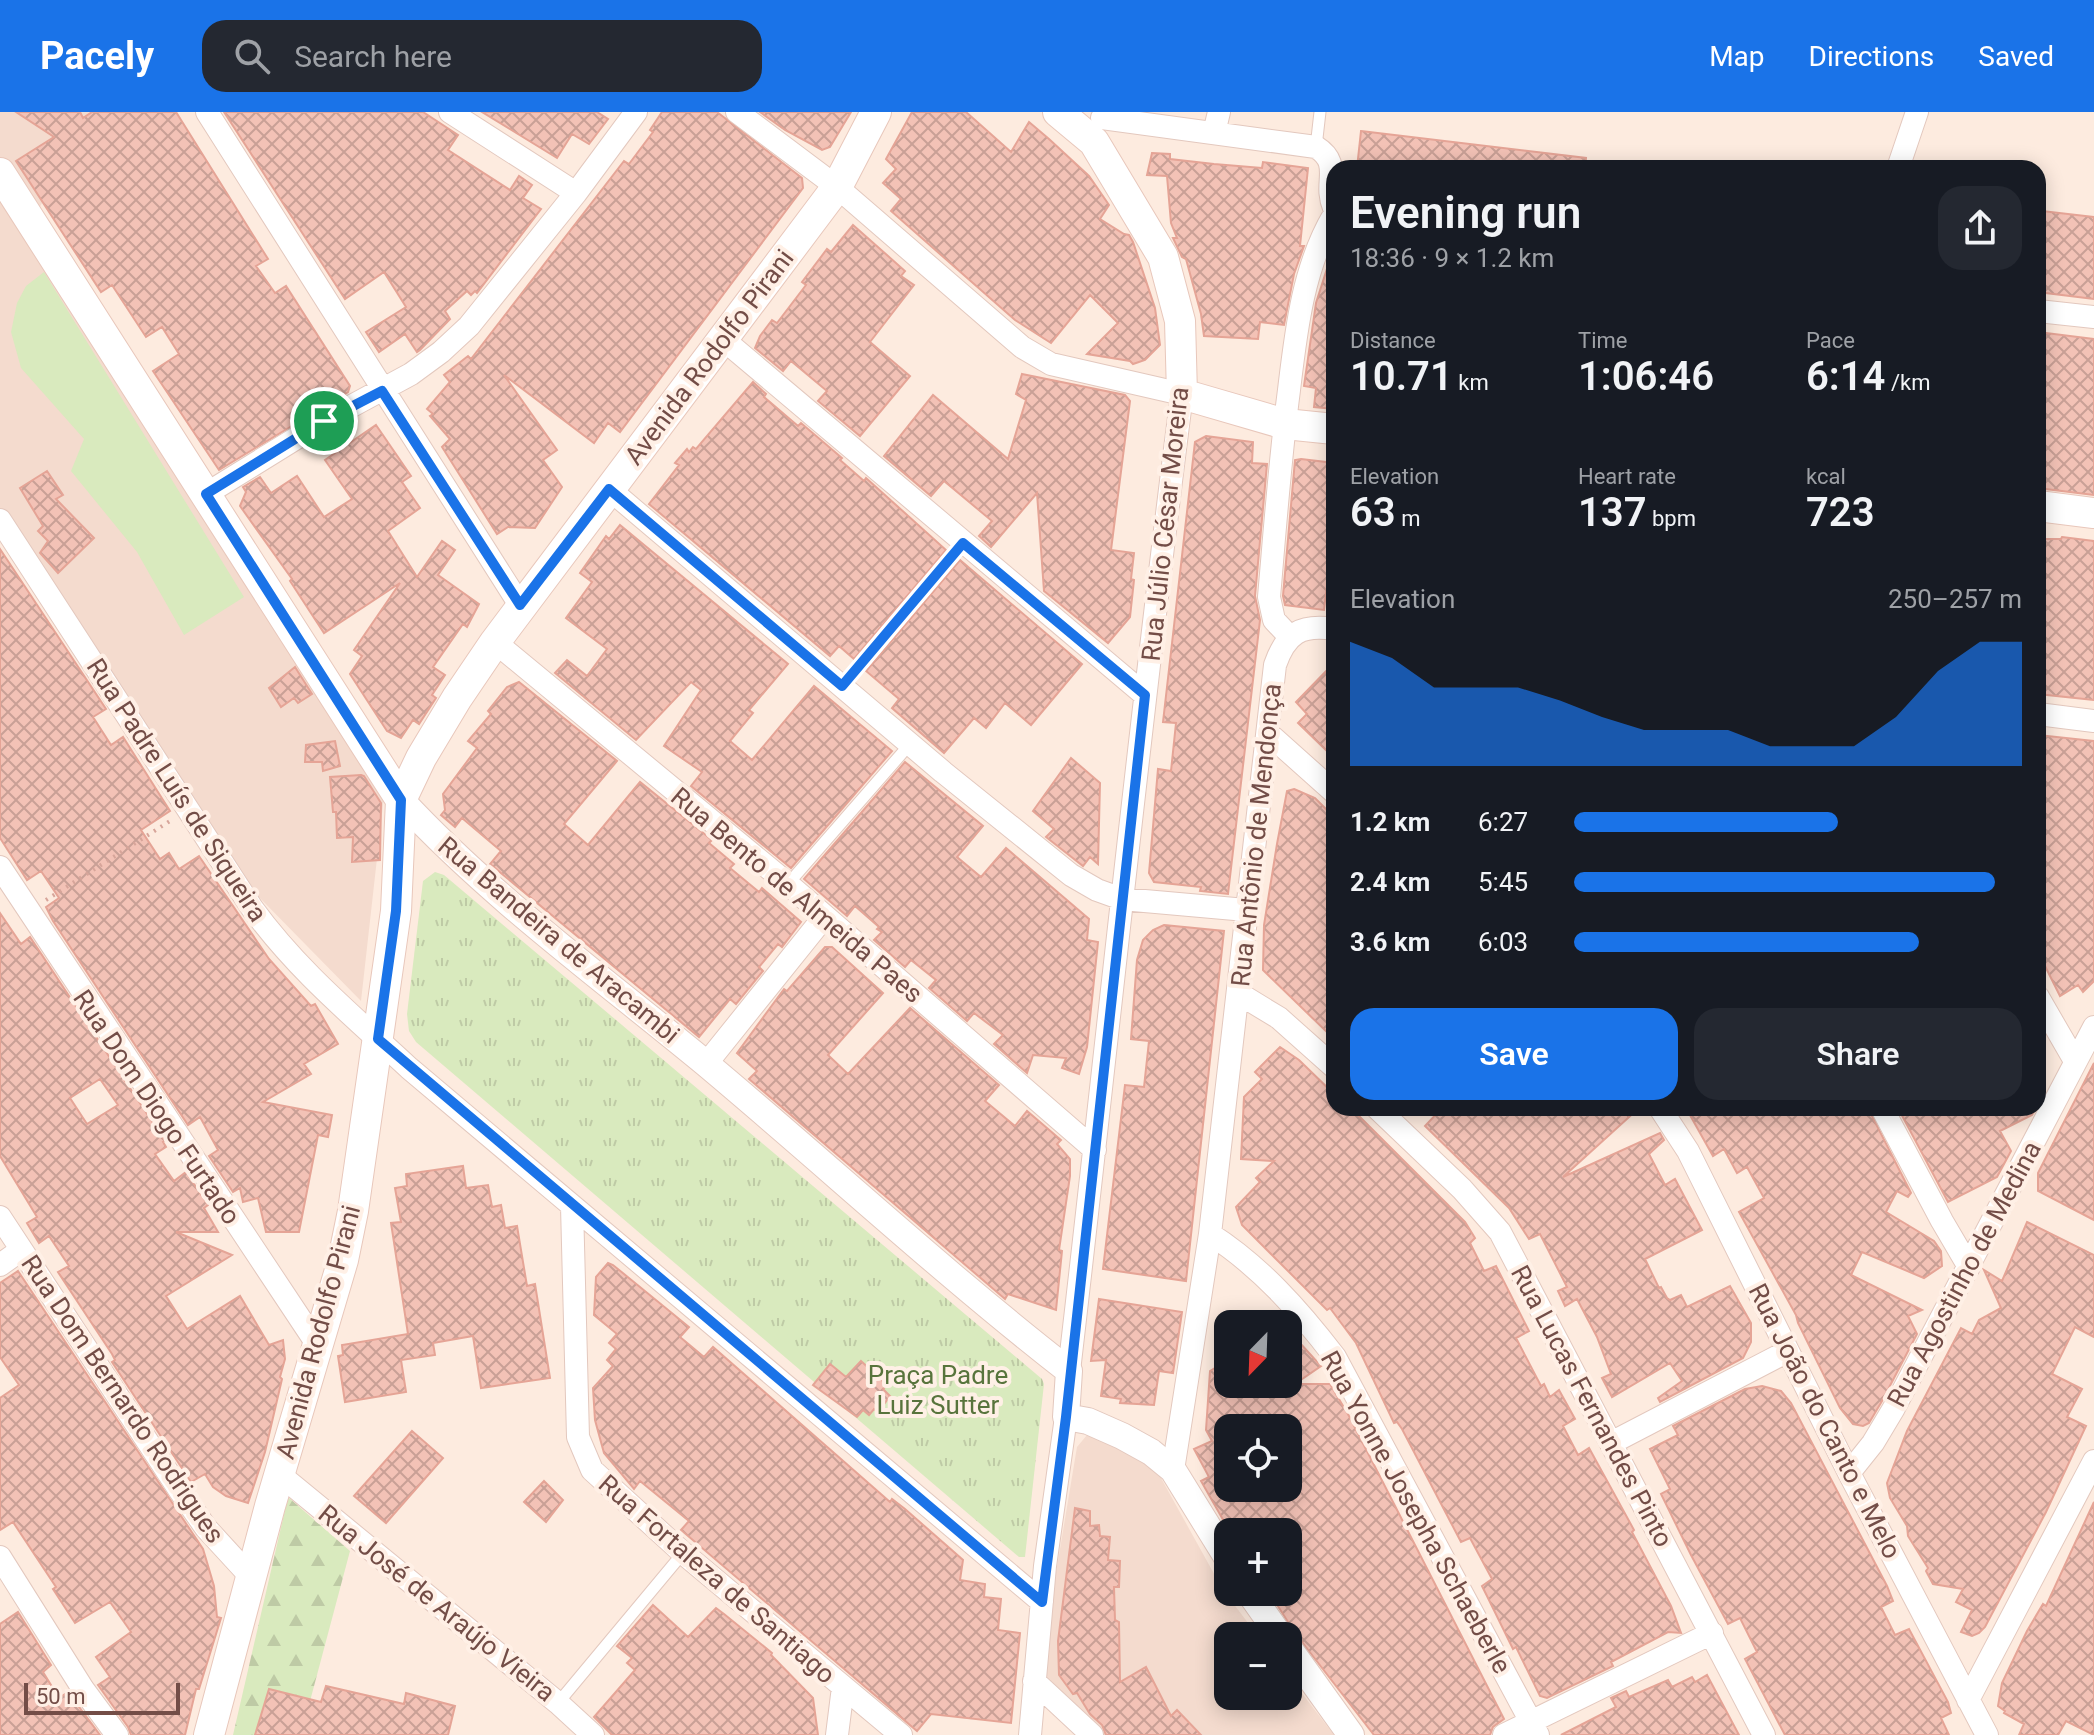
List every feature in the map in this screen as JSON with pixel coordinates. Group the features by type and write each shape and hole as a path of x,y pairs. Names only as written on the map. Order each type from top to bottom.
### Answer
{"main road":[{"name":"Avenida Rodolfo Pirani","path":"209,1735 279,1474 343,1260 353,1211 396,911 401,800 421,758 450,710 520,605 724,340 837,187 876,112"},
{"name":"Rua Júlio César Moreira","path":"1058,112 1100,124 1163,257 1180,321 1182,394"},
{"name":"Rua Bandeira de Aracambi","path":"0,173 401,800"},
{"path":"1182,394 1285,424 1326,428"},
{"path":"2046,507 2094,513"}],"street":[{"path":"207,112 520,605"},
{"path":"450,112 576,193"},
{"path":"206,494 324,421 382,391 441,352 469,326 576,193 636,112"},
{"path":"737,112 837,187 1022,347 1051,364 1182,394"},
{"path":"1901,160 1917,112"},
{"path":"1100,124 1216,122 1316,147 1330,160"},
{"path":"1326,228 1297,319 1269,597 1274,620 1290,637 1303,629 1326,628"},
{"path":"2046,312 2094,317"},
{"path":"724,340 1145,695"},
{"name":"Rua Júlio César Moreira","path":"1030,1735 1042,1602 1066,1417 1145,695 1182,394"},
{"path":"609,489 910,744 1071,875 1097,890 1122,899 1246,910"},
{"name":"Rua Padre Luís de Siqueira","path":"0,520 275,940 322,991 1042,1602"},
{"name":"Rua Antônio de Mendonça","path":"1173,1470 1210,1234 1275,665 1281,648 1290,637"},
{"name":"Rua Bento de Almeida Paes","path":"495,642 788,884 1095,1150"},
{"path":"2046,715 2094,721"},
{"path":"1269,734 1326,785"},
{"name":"Rua Bandeira de Aracambi","path":"401,800 468,868 706,1064 1005,1321 1069,1371"},
{"name":"Rua Dom Diogo Furtado","path":"0,867 317,1344"},
{"path":"706,1064 824,917"},
{"path":"1238,993 1279,1018 1326,1060"},
{"path":"2046,1011 2075,1061"},
{"name":"Rua Agostinho de Medina","path":"1849,1473 1873,1443 1894,1408 2094,1027"},
{"name":"Rua Lucas Fernandes Pinto","path":"1385,1116 1462,1189 1500,1232 1764,1735"},
{"name":"Rua João do Canto e Melo","path":"1665,1116 1688,1151 1849,1473 1987,1735"},
{"path":"1886,1116 1969,1267"},
{"name":"Rua Fortaleza de Santiago","path":"572,1206 578,1437 592,1470 683,1553 901,1735"},
{"name":"Rua Dom Bernardo Rodrigues","path":"0,1217 180,1491 206,1528 251,1577"},
{"name":"Rua Yonne Josepha Schaeberle","path":"1210,1234 1260,1272 1301,1313 1335,1357 1535,1728"},
{"path":"0,1265 21,1250"},
{"path":"1611,1443 1788,1351"},
{"path":"1066,1417 1088,1421 1151,1452 1173,1470 1214,1536"},
{"path":"1968,1700 2094,1461"},
{"name":"Rua José de Araújo Vieira","path":"279,1474 593,1735"},
{"path":"0,1557 83,1689 117,1735"},
{"path":"1504,1735 1535,1728 1712,1633"},
{"path":"1302,1667 1351,1735"},
{"path":"1034,1681 1092,1735"},
{"path":"837,1735 843,1687"}],"lane":[{"path":"1316,147 1320,112"},
{"path":"842,686 963,543"},
{"path":"788,884 910,744"},
{"path":"558,1703 683,1553"}],"path":[{"path":"29,911 189,808"}],"shaded area":[{"path":"0,112 94,112 25,233 384,796 361,1001 254,892 0,536"},
{"path":"1087,1435 1151,1460 1214,1574 1214,1606 1235,1606 1247,1622 1214,1622 1214,1710 1302,1710 1302,1693 1334,1735 1103,1735 1040,1669 1077,1447"}],"green space":[{"path":"44,272 244,597 184,635 137,552 71,471 84,439 21,368 11,332 17,303 26,286"},
{"name":"Praça Padre Luiz Sutter","path":"435,872 444,875 1042,1379 1044,1384 1025,1557 1019,1557 416,1042 409,1031 407,1014 423,881"},
{"path":"288,1497 350,1551 301,1735 233,1735"}],"building":[{"path":"16,112 80,112 83,118 92,112 176,112 268,259 256,266 275,293 286,286 350,386 348,392 219,470 153,371 179,354 162,327 146,337 112,285 101,292 16,161 54,137"},
{"path":"224,112 423,112 458,135 448,150 510,190 519,176 532,185 523,198 541,209 477,293 475,291 471,295 467,291 445,311 450,319 420,350 417,352 405,334 379,352 366,332 406,307 384,272 345,299"},
{"path":"482,112 597,112 608,119 589,144 572,134 557,158"},
{"path":"662,112 717,112 802,178 803,188 620,432 608,423 594,443 504,375 557,450 543,460 562,487 535,528 508,527 497,534 442,447 450,439 427,409 450,382 444,375 468,356 471,359 624,161 629,164 653,132 650,130"},
{"path":"760,112 851,112 830,147 822,150"},
{"path":"912,112 966,112 1011,152 1029,122 1089,176 1109,205 1100,219 1129,235 1133,242 1155,308 1160,345 1145,360 1133,364 1087,354 1118,323 1090,295 1051,343 1015,320 891,211 901,199 883,183 896,169 886,159"},
{"path":"1361,131 1586,158 1586,160 1358,160"},
{"path":"1152,153 1170,154 1170,159 1214,164 1262,168 1263,162 1308,168 1300,246 1304,246 1294,274 1284,325 1260,322 1258,339 1204,336 1186,259 1173,238 1177,238 1171,223 1167,176 1147,175"},
{"path":"2046,211 2094,217 2094,299 2046,293"},
{"path":"853,225 905,271 901,276 914,285 870,342 910,376 860,436 818,401 827,391 791,361 783,371 755,348 772,320 777,323 806,285 802,282 827,249 831,252"},
{"path":"1326,272 1326,408 1314,407 1316,388 1304,386 1316,303"},
{"path":"2046,333 2094,339 2094,495 2046,489"},
{"path":"1022,374 1125,395 1130,401 1111,550 1134,553 1131,579 1134,580 1130,617 1108,643 1044,591 1037,493 991,547 979,536 992,521 944,481 931,496 884,456 933,395 1008,459 1026,400 1016,394"},
{"path":"753,382 766,394 764,397 798,426 801,423 946,550 854,659 839,646 830,656 649,504 679,465 675,463 687,449 689,452 693,447 696,449"},
{"path":"376,425 411,476 402,482 420,508 388,531 417,577 442,541 455,550 438,575 479,604 467,627 463,624 433,667 445,675 432,695 436,698 419,724 413,720 401,738 387,731 350,674 362,656 354,650 400,583 324,633 290,581 292,579 240,506 246,492 243,487 260,477 271,493 297,476 324,517 352,499 325,460"},
{"path":"1206,436 1253,442 1252,463 1267,464 1255,596 1260,620 1228,894 1200,891 1201,887 1154,882 1149,873 1158,769 1171,771 1176,723 1163,722 1195,442"},
{"path":"1295,460 1326,462 1324,610 1285,605 1283,596"},
{"path":"47,471 63,495 56,499 94,538 58,573 40,553 48,541 38,531 43,526 20,488"},
{"path":"620,525 788,664 749,710 753,713 730,741 752,760 814,686 892,751 791,868 691,786 702,772 664,746 701,690 691,682 636,740 555,673 567,660 587,676 607,649 566,618 592,582 580,573 606,536 609,539"},
{"path":"2046,539 2094,541 2094,700 2046,695"},
{"path":"0,549 106,709 93,717 111,745 123,737 170,811 141,830 160,859 169,853 179,869 199,856 269,959 311,1006 315,1004 338,1044 304,1064 311,1074 263,1102 332,1115 328,1137 318,1135 299,1232 266,1232 258,1198 243,1202 240,1188 233,1192 209,1156 218,1150 200,1117 188,1125 53,921 46,907 59,898 41,871 27,880 0,838"},
{"path":"960,560 1082,664 1031,725 1005,703 986,728 974,718 944,753 892,708 899,699 866,671"},
{"path":"295,667 312,694 298,703 294,698 281,707 269,688"},
{"path":"1326,671 1326,750 1298,723 1307,714 1296,702"},
{"path":"519,682 617,761 564,824 588,845 640,782 712,840 709,843 734,864 730,868 759,892 762,888 801,922 782,947 778,944 759,967 763,971 736,1004 730,999 699,1037 490,864 501,851 462,818 455,827 441,815 445,810 443,794 477,748 468,741 491,714 488,711 507,687"},
{"path":"2046,736 2094,741 2094,981 2083,992 2078,985 2060,996 2046,968"},
{"path":"335,741 340,766 323,771 322,762 305,762 306,745"},
{"path":"1071,758 1100,783 1098,864 1090,857 1083,866 1046,837 1054,829 1033,811"},
{"path":"905,762 983,826 957,857 981,877 1006,848 1089,919 1087,940 1098,942 1087,1047 1079,1074 1062,1068 1066,1058 1033,1055 1027,1073 994,1044 1003,1035 974,1013 967,1021 929,988 936,980 911,960 905,967 874,940 882,932 855,906 847,916 804,879"},
{"path":"361,775 381,803 380,860 352,862 353,837 337,838 330,777"},
{"path":"1294,789 1315,798 1326,809 1326,1031 1263,970 1264,925 1287,791"},
{"path":"0,913 21,944 30,937 165,1141 166,1147 155,1154 174,1181 186,1172 208,1205 204,1208 218,1232 176,1232 232,1255 166,1296 187,1329 240,1296 269,1345 283,1340 285,1359 282,1379 265,1452 248,1503 226,1496 213,1487 205,1474 191,1482 112,1362 115,1360 112,1354 58,1272 69,1266 49,1236 39,1243 27,1223 37,1217 0,1156","holes":["100,1079 118,1105 87,1124 70,1098"]},
{"path":"1164,925 1224,931 1186,1281 1103,1269 1125,1085 1144,1087 1149,1041 1131,1039 1137,960 1143,940"},
{"path":"825,947 832,947 883,993 828,1055 848,1074 910,1008 999,1085 985,1101 1015,1126 1027,1111 1061,1140 1057,1144 1070,1159 1070,1176 1059,1250 1062,1251 1056,1310 1008,1294 1005,1299 749,1079 757,1071 737,1053 784,989 787,991"},
{"path":"1280,1047 1299,1060 1326,1086 1326,1116 1359,1116 1465,1222 1475,1238 1470,1243 1484,1271 1496,1266 1529,1331 1516,1338 1541,1386 1544,1384 1550,1397 1559,1390 1575,1419 1563,1426 1578,1455 1589,1448 1634,1530 1632,1532 1671,1606 1681,1633 1668,1632 1611,1662 1613,1666 1547,1698 1540,1696 1482,1586 1492,1579 1470,1538 1461,1542 1402,1429 1397,1422 1394,1423 1356,1343 1330,1308 1327,1310 1242,1225 1236,1207 1260,1182 1256,1178 1274,1161 1241,1159 1244,1097 1262,1079 1255,1072"},
{"path":"2094,1063 2094,1220 2038,1191 2038,1173"},
{"path":"1434,1116 1630,1116 1563,1177 1660,1133 1664,1140 1649,1154 1665,1185 1675,1179 1702,1230 1645,1259 1667,1298 1670,1300 1681,1295 1687,1307 1730,1286 1751,1323 1751,1342 1743,1358 1660,1402 1658,1398 1682,1381 1670,1363 1612,1397 1602,1378 1611,1374 1597,1337 1577,1299 1565,1306 1558,1291 1567,1287 1540,1234 1529,1239 1509,1208 1425,1126"},
{"path":"1690,1116 1872,1116 1911,1193 1908,1197 1897,1191 1886,1212 1934,1241 1941,1251 1942,1266 1924,1278 1862,1252 1851,1275 1922,1310 1908,1316 1917,1334 1869,1423 1863,1426 1853,1424 1840,1408 1796,1315 1739,1212 1764,1198 1747,1167 1737,1173 1724,1149 1713,1156"},
{"path":"1902,1116 2030,1116 2000,1131 2011,1151 1997,1177 1948,1202"},
{"path":"463,1166 466,1188 488,1185 492,1207 501,1205 505,1228 517,1226 527,1286 535,1284 550,1378 481,1388 473,1336 433,1343 435,1355 401,1360 406,1392 345,1402 338,1356 343,1355 342,1345 408,1334 391,1223 401,1222 395,1188 407,1186 406,1174"},
{"path":"2027,1222 2094,1255 2094,1337 2075,1327 2052,1374 2082,1389 2067,1417 2086,1426 2046,1512 1985,1627 1972,1636 1961,1632 1972,1610 1956,1602 1963,1589 1933,1584 1926,1571 1928,1568 1908,1536 1907,1526 1890,1498 1887,1483 1907,1431 1961,1328 1972,1334 1979,1320 2001,1308 1984,1270 2002,1281"},
{"path":"608,1263 689,1327 680,1337 704,1357 713,1347 890,1502 892,1499 905,1509 963,1560 960,1580 985,1584 984,1597 1001,1599 998,1630 1020,1633 1011,1723 931,1714 917,1731 681,1530 689,1521 640,1481 634,1489 604,1453 595,1420 593,1388 613,1366 607,1360 616,1349 609,1343 617,1334 594,1315 596,1277"},
{"path":"18,1271 203,1549 214,1586 217,1617 221,1618 199,1689 196,1689 185,1735 131,1735 98,1685 110,1677 96,1657 131,1632 110,1602 75,1623 53,1589 56,1587 13,1522 0,1530 0,1398 19,1385 0,1357 0,1283"},
{"path":"1099,1299 1182,1312 1173,1373 1159,1371 1154,1405 1120,1403 1121,1399 1101,1396 1106,1360 1091,1361"},
{"path":"1302,1345 1321,1366 1302,1379"},
{"path":"861,1361 887,1385 883,1389 890,1396 878,1412 874,1409 869,1415 863,1410 857,1417 813,1385 830,1364 846,1377"},
{"path":"1214,1369 1214,1398 1302,1398 1302,1384 1330,1384 1504,1719 1493,1727 1490,1735 1374,1735 1302,1642 1302,1622 1288,1622 1278,1606 1302,1606 1302,1518 1222,1518 1201,1481 1209,1477 1194,1449 1212,1441 1206,1430 1210,1371"},
{"path":"1762,1386 1781,1391 1791,1403 1887,1586 1893,1601 1881,1607 1895,1635 1909,1629 1948,1702 1951,1713 1941,1718 1949,1735 1785,1735 1745,1659 1757,1652 1740,1618 1728,1624 1691,1555 1661,1494 1670,1489 1650,1449 1678,1435 1673,1426 1745,1389"},
{"path":"412,1431 443,1458 386,1523 354,1496"},
{"path":"544,1481 563,1500 546,1522 524,1502"},
{"path":"2094,1502 2094,1735 2066,1721 2058,1735 2019,1735 2024,1724 1998,1706 2002,1683 2027,1631 2043,1604 2046,1606"},
{"path":"1075,1508 1090,1511 1090,1526 1099,1525 1100,1536 1110,1537 1108,1560 1120,1561 1119,1587 1114,1587 1115,1620 1119,1622 1120,1682 1146,1667 1171,1716 1177,1710 1201,1735 1106,1735 1077,1693 1073,1694 1059,1675 1058,1641"},
{"path":"653,1605 688,1637 716,1608 724,1614 772,1653 813,1698 818,1735 612,1735 594,1717 635,1670 627,1663 632,1658 617,1646"},
{"path":"18,1612 51,1665 43,1672 59,1698 68,1692 100,1735 0,1735 0,1624"},
{"path":"1707,1675 1739,1735 1561,1735 1616,1707 1611,1698 1626,1691 1629,1697 1668,1680 1672,1687 1692,1677 1695,1682"},
{"path":"326,1686 404,1704 406,1693 455,1706 448,1735 255,1735 269,1689 321,1702"}],"route":[{"path":"382,391 520,605 609,489 842,686 963,543 1145,695 1066,1417 1042,1602 378,1039 396,911 401,800 206,494 324,421 382,391"}]}
